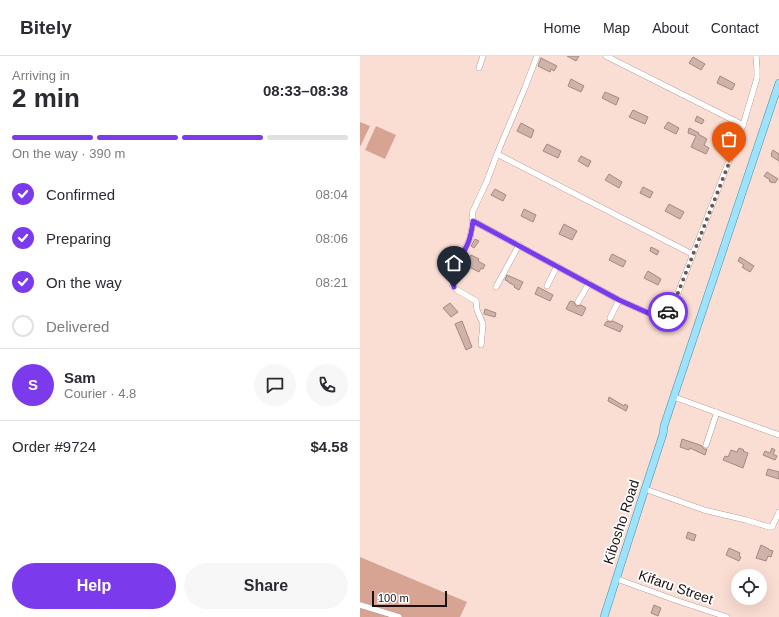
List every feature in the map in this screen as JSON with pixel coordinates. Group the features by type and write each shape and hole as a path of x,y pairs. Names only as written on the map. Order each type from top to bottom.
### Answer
{"main road":[{"name":"Kibosho Road","path":"604,617 663,434 664,426 779,83"}],"street":[{"path":"479,68 483,56"},
{"path":"481,345 484,327 477,310 476,301 457,290 452,285 452,276 468,243 473,221 473,212 488,181 497,154 537,56"},
{"path":"606,56 743,125"},
{"path":"473,221 619,300 655,316 665,315 670,311 674,303 743,125 757,78 756,56"},
{"path":"497,154 692,254"},
{"path":"496,287 519,245"},
{"path":"547,286 557,266"},
{"path":"578,302 589,283"},
{"path":"610,318 619,300"},
{"path":"674,397 779,435"},
{"path":"706,445 717,412"},
{"path":"645,489 704,510 769,527 772,527 779,512"},
{"name":"Kifaru Street","path":"617,579 727,617"},
{"path":"360,605 399,617"}],"shaded area":[{"path":"360,122 370,126 360,147"},
{"path":"376,126 396,135 385,159 365,150"},
{"path":"360,557 467,602 460,617 360,617"}],"building":[{"path":"567,56 579,56 576,61"},
{"path":"693,57 705,64 701,70 689,63"},
{"path":"541,58 557,66 554,71 551,69 550,72 538,66"},
{"path":"720,76 735,84 732,90 717,83"},
{"path":"571,79 584,86 581,92 568,86"},
{"path":"605,92 619,98 616,105 602,98"},
{"path":"633,110 648,117 645,124 629,117"},
{"path":"697,116 704,120 702,124 695,121"},
{"path":"668,122 679,128 676,134 664,128"},
{"path":"521,123 534,130 531,138 517,131"},
{"path":"689,128 707,139 704,145 709,148 706,154 691,147 696,136 688,133"},
{"path":"547,144 561,151 558,158 543,151"},
{"path":"773,150 779,154 779,161 771,156"},
{"path":"581,156 591,161 588,167 578,161"},
{"path":"767,172 778,179 775,183 772,183 764,176"},
{"path":"609,174 622,182 619,188 605,180"},
{"path":"643,187 653,192 650,198 640,193"},
{"path":"495,189 506,195 503,201 491,195"},
{"path":"669,204 684,212 680,219 665,211"},
{"path":"524,209 536,215 533,222 521,216"},
{"path":"564,224 577,231 572,240 559,234"},
{"path":"475,239 479,241 474,248 471,246"},
{"path":"651,247 659,251 657,255 650,251"},
{"path":"612,254 626,261 623,267 609,260"},
{"path":"471,255 479,259 478,261 485,265 479,272 469,267 471,262 468,261"},
{"path":"740,257 754,266 750,272 742,267 744,265 738,261"},
{"path":"648,271 661,279 658,285 644,278"},
{"path":"507,275 523,282 519,290 505,280"},
{"path":"538,287 553,295 550,301 535,294"},
{"path":"570,301 574,302 576,306 581,305 586,308 582,316 566,309"},
{"path":"450,303 458,312 451,317 443,308"},
{"path":"485,309 496,313 495,317 484,314"},
{"path":"462,321 472,347 466,350 455,324"},
{"path":"607,321 613,321 623,326 620,332 604,325"},
{"path":"609,397 624,406 625,404 628,406 626,411 608,401"},
{"path":"682,439 707,449 705,455 690,448 689,450 680,447"},
{"path":"739,448 748,453 743,468 723,460 725,456 728,457 731,450 737,452"},
{"path":"772,448 775,450 773,454 777,456 775,460 763,455 765,451 770,453"},
{"path":"768,469 779,472 779,479 766,475"},
{"path":"688,532 696,535 694,541 686,538"},
{"path":"761,545 773,551 771,557 768,556 766,561 756,558"},
{"path":"729,548 740,553 739,556 741,557 739,561 726,555"},
{"path":"654,605 661,608 658,616 651,613"}],"way so far":[{"path":"668,312 674,303 729,163"}],"route":[{"path":"454,287 452,285 452,276 468,243 473,221 619,300 655,316 662,316 668,312"}]}
